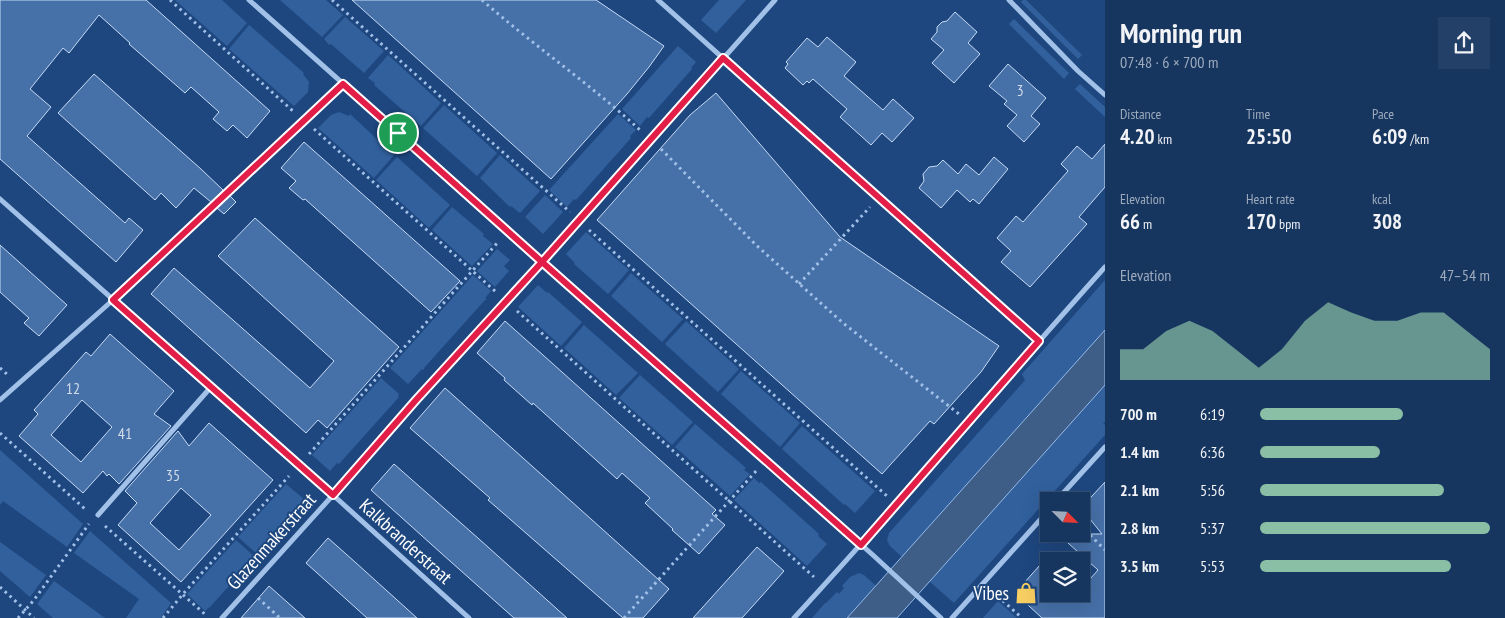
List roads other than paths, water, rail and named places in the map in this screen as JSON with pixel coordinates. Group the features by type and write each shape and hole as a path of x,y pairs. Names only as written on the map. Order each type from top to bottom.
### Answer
{"street":[{"path":"249,0 874,556 941,618"},
{"path":"658,0 1039,341"},
{"name":"Glazenmakerstraat","path":"222,618 776,0"},
{"path":"1009,0 1105,95"},
{"path":"0,400 113,300 343,84"},
{"name":"Kalkbranderstraat","path":"0,199 333,495 468,618"},
{"path":"794,618 861,545 1105,268"},
{"path":"98,515 211,387"},
{"path":"1064,492 1105,447"},
{"path":"952,618 1040,520"}],"place":[{"name":"Vibes","path":"1026,593"}]}
